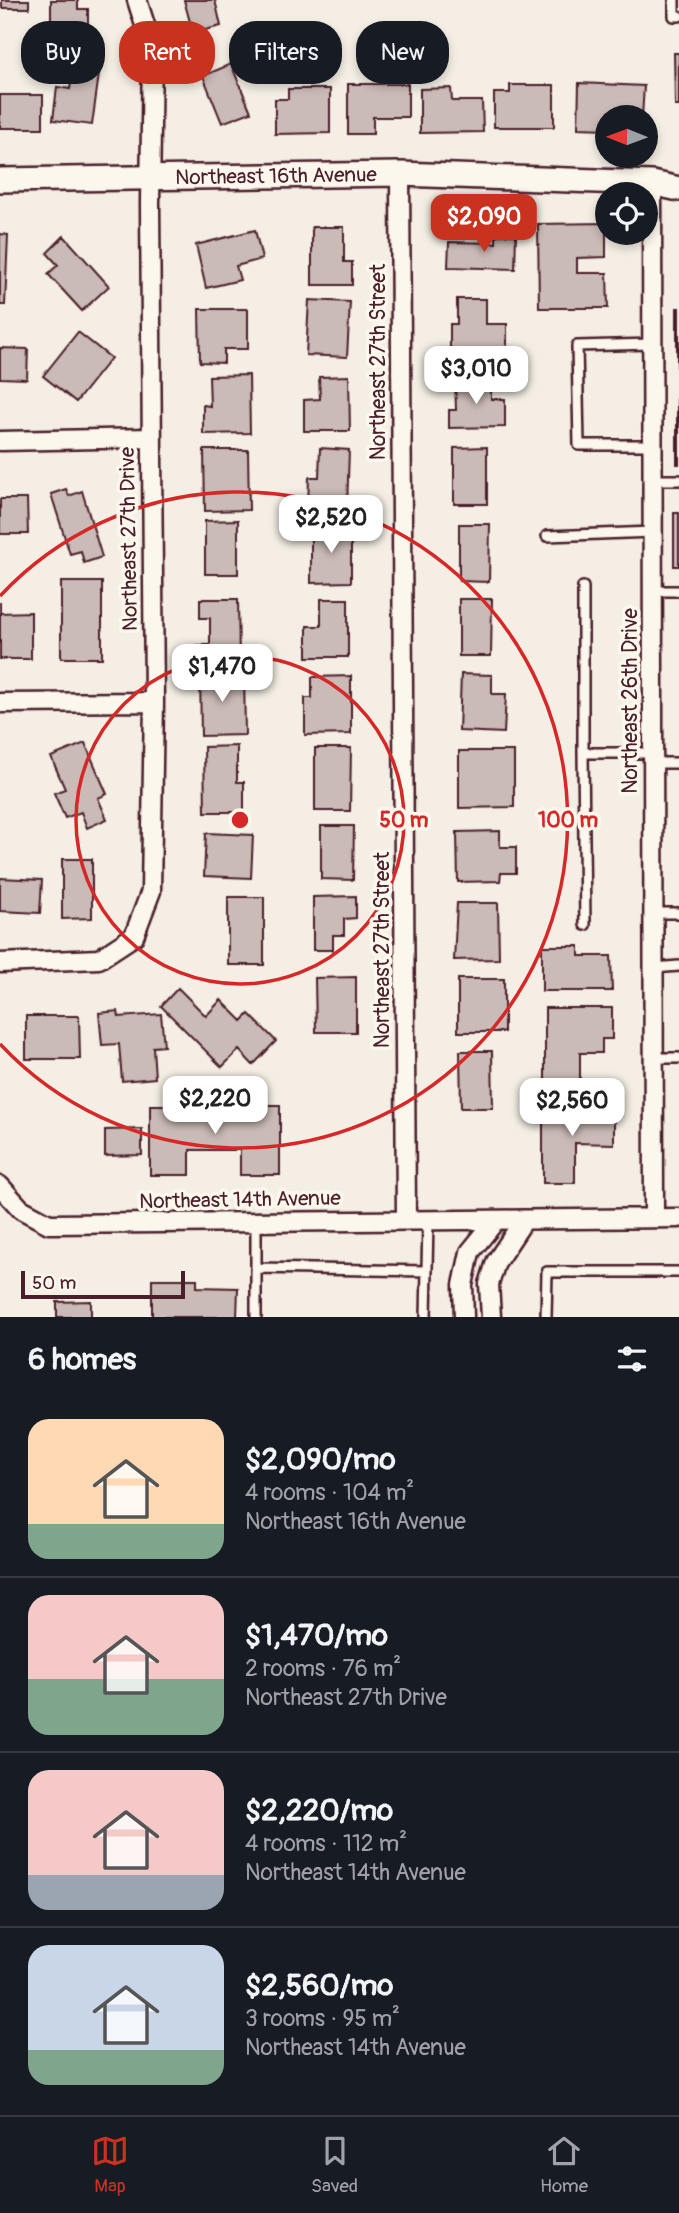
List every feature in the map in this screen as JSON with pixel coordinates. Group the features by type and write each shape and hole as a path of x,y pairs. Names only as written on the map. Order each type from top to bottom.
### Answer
{"street":[{"name":"Northeast 27th Drive","path":"0,963 99,959 134,936 151,891 154,702 150,179 152,47 137,0"},
{"name":"Northeast 16th Avenue","path":"0,180 400,174 624,182"},
{"name":"Northeast 27th Street","path":"400,174 406,1221"},
{"path":"658,183 679,181"},
{"name":"Northeast 16th Avenue","path":"658,184 679,189"},
{"name":"Northeast 26th Drive","path":"652,245 654,1218"},
{"path":"0,441 151,438"},
{"path":"0,703 154,702"},
{"name":"Northeast 14th Avenue","path":"2,1192 21,1209 49,1224 679,1218"},
{"path":"464,1317 463,1285 470,1252 496,1220"},
{"path":"491,1317 489,1284 496,1262 524,1220"}],"lane":[{"path":"674,0 674,16 679,16"},
{"path":"652,344 577,346 579,445 652,446"},
{"path":"652,480 679,480"},
{"path":"547,536 653,532"},
{"path":"583,587 585,925"},
{"path":"653,591 679,591"},
{"path":"583,753 653,758 679,763"},
{"path":"654,914 679,913"},
{"path":"654,968 679,967"},
{"path":"654,1058 679,1058"},
{"path":"426,1317 428,1221"},
{"path":"256,1223 256,1317"},
{"path":"256,1268 427,1271"},
{"path":"546,1317 547,1272 679,1272"}],"building":[{"path":"2,0 29,0 29,8 2,8"},
{"path":"51,0 78,0 78,9 88,9 88,21 51,21"},
{"path":"184,0 215,0 221,26 215,28 215,21 190,21"},
{"path":"674,53 679,53 679,106 675,106"},
{"path":"229,65 229,84 239,84 251,112 222,123 206,84 215,84 215,71"},
{"path":"579,83 644,86 643,105 595,105 595,129 578,128"},
{"path":"71,84 98,84 92,125 53,120 57,87 70,89"},
{"path":"348,84 408,84 408,117 373,117 373,134 348,134"},
{"path":"510,85 554,85 554,127 494,127 494,93 510,93"},
{"path":"451,88 452,101 482,101 483,132 420,133 420,89"},
{"path":"288,89 330,89 330,133 275,134 275,99 288,99"},
{"path":"0,95 43,95 43,128 0,128"},
{"path":"595,223 595,245 606,245 606,257 577,258 577,273 607,273 608,308 539,308 538,224"},
{"path":"312,227 344,227 344,262 352,262 352,285 312,285"},
{"path":"255,230 262,259 236,266 240,280 206,288 196,245"},
{"path":"0,234 8,235 5,305 0,305"},
{"path":"496,235 516,235 515,269 448,267 449,242 496,243"},
{"path":"64,236 109,286 82,311 48,274 58,265 47,253"},
{"path":"457,299 486,299 486,324 507,324 507,356 450,356 450,324 457,324"},
{"path":"309,300 350,302 347,357 306,355"},
{"path":"679,308 679,464 677,464"},
{"path":"199,309 248,309 248,349 224,349 224,363 200,362"},
{"path":"78,332 111,358 76,402 43,376"},
{"path":"0,348 28,349 27,379 0,378"},
{"path":"249,375 250,433 203,434 203,405 210,406 209,376"},
{"path":"349,376 350,431 304,431 304,400 320,399 319,377"},
{"path":"455,379 491,379 491,399 505,399 505,427 449,428 449,410 456,410"},
{"path":"487,447 487,504 454,504 454,448"},
{"path":"320,448 349,450 347,508 308,506 309,477 319,477"},
{"path":"204,450 248,450 249,510 205,511"},
{"path":"66,489 69,496 82,491 102,557 84,563 81,551 70,554 51,494"},
{"path":"0,499 27,499 28,534 0,534"},
{"path":"674,513 679,513 679,566 674,566"},
{"path":"238,520 238,574 205,574 205,521"},
{"path":"459,524 490,524 489,582 459,581"},
{"path":"311,528 351,528 351,582 311,583"},
{"path":"61,582 102,582 102,658 61,658"},
{"path":"200,599 238,599 239,661 196,661 196,645 210,645 210,618 200,618"},
{"path":"321,599 348,599 348,657 307,657 307,626 321,626"},
{"path":"459,599 492,599 491,656 459,656"},
{"path":"31,612 31,659 0,659 0,613"},
{"path":"200,672 244,672 245,735 201,736"},
{"path":"461,674 492,675 492,694 506,694 504,733 459,731"},
{"path":"351,676 351,734 305,735 305,698 312,698 312,677"},
{"path":"85,743 107,794 98,798 107,819 87,828 81,812 65,818 54,793 65,789 51,757"},
{"path":"237,746 237,782 244,782 244,812 205,812 204,747"},
{"path":"315,748 351,748 350,811 315,811"},
{"path":"459,751 514,751 514,807 459,808"},
{"path":"321,826 354,826 353,880 321,879"},
{"path":"500,831 500,847 516,847 516,873 501,873 500,881 458,882 457,832"},
{"path":"206,833 253,835 251,878 204,876"},
{"path":"62,859 92,859 92,918 62,919"},
{"path":"0,878 42,880 40,913 0,911"},
{"path":"356,896 356,918 344,919 344,935 333,935 333,950 313,950 313,897"},
{"path":"228,897 264,897 264,965 228,965"},
{"path":"457,903 498,903 499,959 454,960"},
{"path":"542,946 579,946 579,956 611,956 612,991 542,991"},
{"path":"356,977 356,1032 316,1032 315,978"},
{"path":"458,979 504,979 504,1032 458,1032"},
{"path":"178,988 206,1016 221,1000 242,1021 249,1014 276,1041 253,1065 239,1050 222,1067 161,1006"},
{"path":"545,1008 612,1008 612,1039 602,1039 602,1053 580,1053 580,1085 545,1085"},
{"path":"118,1011 119,1017 161,1014 164,1046 153,1047 155,1078 122,1081 119,1044 102,1045 99,1013"},
{"path":"26,1016 79,1016 80,1059 26,1059"},
{"path":"460,1051 492,1051 493,1108 461,1108"},
{"path":"150,1105 280,1105 280,1175 240,1175 240,1150 190,1150 190,1175 150,1175"},
{"path":"543,1107 614,1108 614,1144 575,1143 575,1183 543,1183"},
{"path":"142,1129 142,1155 105,1156 105,1130"},
{"path":"152,1279 197,1279 197,1287 238,1288 237,1317 152,1317"},
{"path":"91,1301 91,1317 57,1317 57,1302"}]}
